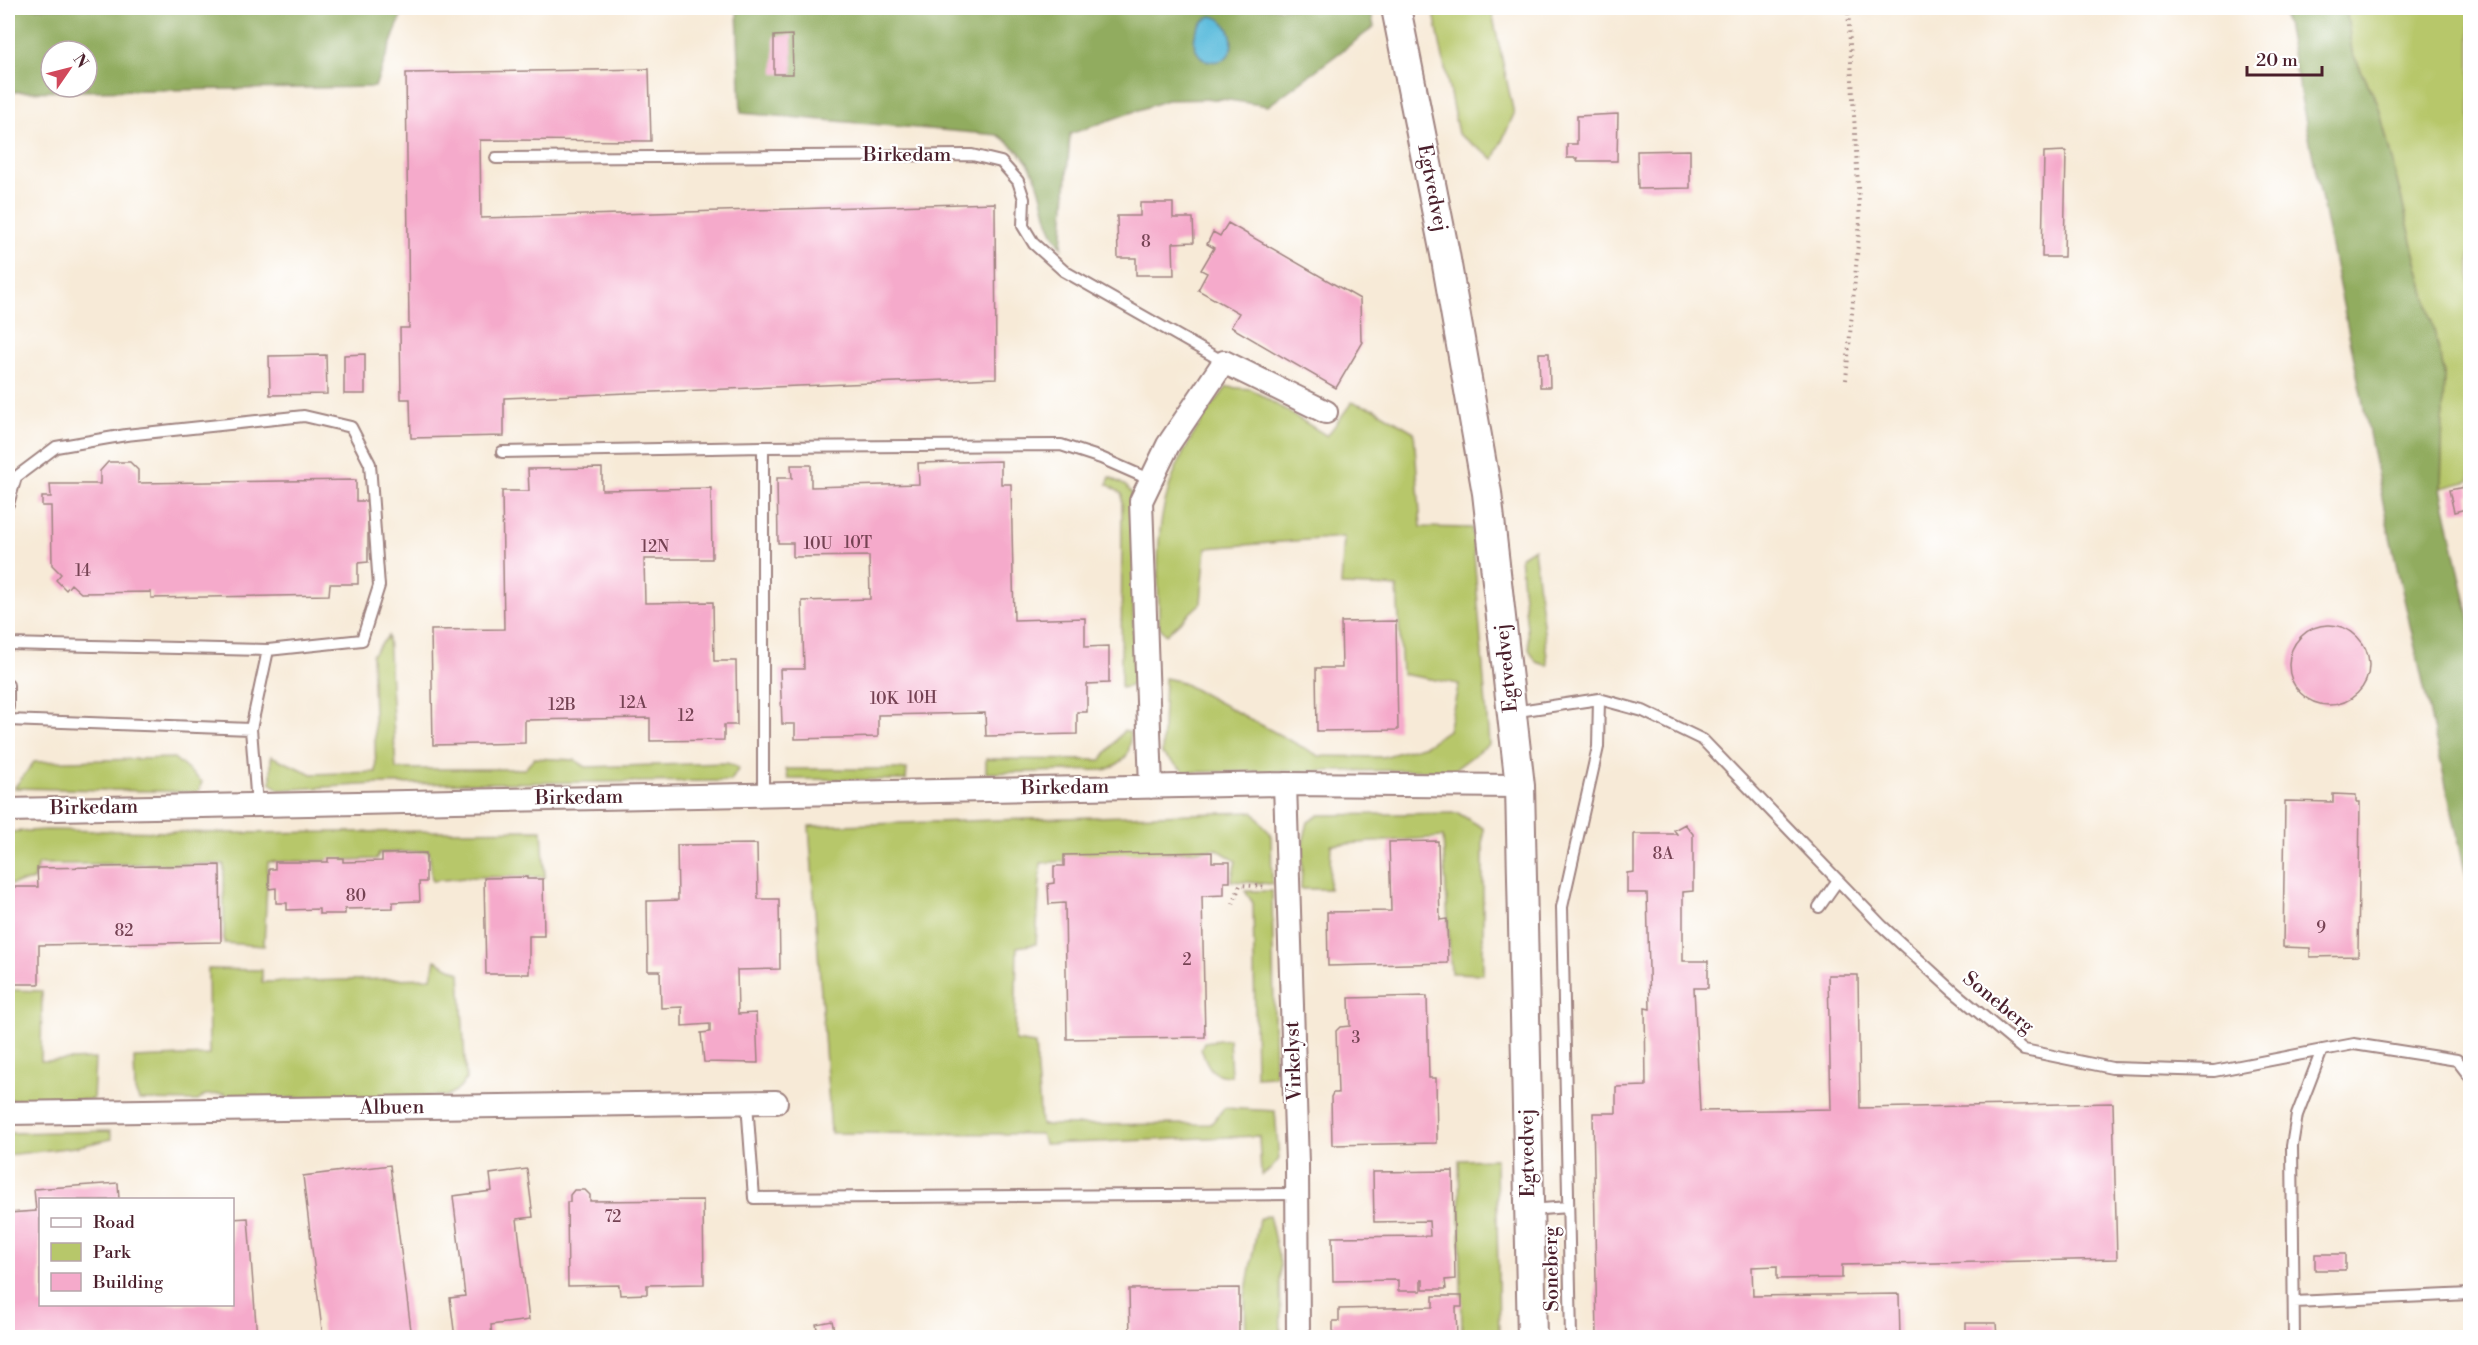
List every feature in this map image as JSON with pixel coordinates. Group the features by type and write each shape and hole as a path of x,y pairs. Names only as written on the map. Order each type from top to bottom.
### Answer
{"street":[{"name":"Egtvedvej","path":"1396,8 1445,254 1487,493 1520,786 1532,1338"},
{"name":"Birkedam","path":"1224,362 1326,412"},
{"path":"1151,787 1141,501 1168,445 1224,362"},
{"name":"Birkedam","path":"8,810 1285,784 1520,786"},
{"name":"Virkelyst","path":"1285,784 1297,1194 1298,1338"},
{"name":"Albuen","path":"8,1113 776,1102"}],"lane":[{"name":"Birkedam","path":"496,158 972,155 1001,162 1018,181 1024,199 1023,226 1034,244 1056,265 1224,362"},
{"path":"8,504 16,477 56,447 126,435 304,416 351,428 370,464 379,586 362,640 267,650 8,644"},
{"path":"502,452 1061,445 1101,458 1151,480"},
{"path":"763,447 763,795"},
{"path":"257,805 251,729 267,650"},
{"path":"8,685 8,707"},
{"name":"Soneberg","path":"1512,712 1599,699 1643,711 1703,740 1882,926 1953,991 2024,1050 2112,1068 2214,1071 2354,1044 2457,1060 2470,1077"},
{"name":"Soneberg","path":"1571,1338 1562,907 1598,747 1599,699"},
{"path":"8,720 251,729"},
{"path":"1819,906 1838,880"},
{"path":"2294,1338 2292,1146 2297,1115 2322,1050"},
{"path":"747,1103 754,1198 1297,1194"},
{"path":"1529,1210 1568,1207"},
{"path":"2294,1302 2470,1294"}],"path":[{"path":"1846,380 1860,222 1848,8"},
{"path":"1233,904 1240,885 1288,887"}],"green space":[{"path":"8,8 404,8 375,87 99,91 99,39 39,39 39,92 9,92"},
{"path":"733,8 1370,8 1374,27 1268,106 1222,99 1167,100 1070,134 1062,247 1051,230 1040,191 1030,167 1016,149 998,135 741,113 737,9"},
{"path":"1433,8 1491,8 1514,114 1494,159 1458,134"},
{"path":"2289,8 2346,8 2352,52 2378,104 2444,371 2441,488 2470,622 2470,892 2389,532 2284,14"},
{"path":"2346,8 2470,8 2470,481 2441,488 2444,371 2378,104 2352,52"},
{"path":"1227,387 1251,389 1327,436 1352,402 1375,409 1414,432 1421,527 1472,528 1489,744 1454,770 1185,772 1162,754 1165,678 1179,681 1319,756 1383,757 1426,745 1448,730 1459,684 1402,674 1397,587 1341,585 1344,537 1206,548 1201,603 1166,635 1159,626 1158,574 1159,536 1164,504 1176,468 1193,434"},
{"path":"1110,477 1126,486 1134,496 1133,680 1130,686 1121,688 1122,494 1107,484"},
{"path":"1534,548 1548,666 1536,662 1529,649 1520,557"},
{"path":"388,636 396,769 525,769 534,758 575,760 586,767 727,763 739,768 731,781 377,784 279,790 271,783 271,756 312,774 376,772 372,655"},
{"path":"1124,730 1130,732 1128,752 1118,764 1105,770 986,773 986,759 1101,760"},
{"path":"174,758 202,782 198,792 14,788 34,762"},
{"path":"786,769 907,769 906,780 788,779"},
{"path":"1253,812 1271,835 1272,884 1231,881 1236,861 1217,849 1041,863 1036,944 1017,947 1015,1041 1035,1044 1041,1125 1211,1124 1224,1108 1275,1111 1279,1159 1270,1170 1261,1175 1259,1136 1044,1144 1041,1134 831,1133 809,826"},
{"path":"1458,813 1483,828 1483,974 1451,973 1443,837 1331,845 1329,889 1301,889 1303,842 1308,822 1319,815"},
{"path":"47,830 233,833 542,830 545,877 477,877 432,881 429,851 379,853 377,859 268,862 264,946 224,943 224,864 38,864 33,880 8,885 8,832"},
{"path":"1245,891 1272,891 1275,1074 1273,1076 1256,1077 1253,903"},
{"path":"435,960 460,973 466,1079 460,1088 447,1096 228,1099 225,1094 205,1095 198,1101 139,1100 135,1091 134,1058 209,1055 208,969 262,970 262,982 431,978"},
{"path":"8,990 42,991 41,1061 95,1059 93,1100 8,1100"},
{"path":"1229,1039 1231,1076 1224,1076 1211,1069 1201,1049 1204,1042"},
{"path":"110,1131 112,1139 75,1147 8,1155 8,1133"},
{"path":"1496,1159 1499,1337 1462,1337 1459,1160"},
{"path":"1269,1215 1280,1263 1281,1337 1246,1337 1245,1296 1259,1219"}],"water":[{"path":"1211,16 1220,19 1226,26 1232,43 1230,52 1225,58 1217,61 1204,60 1194,43 1200,25"}],"building":[{"path":"792,35 793,74 774,74 774,36"},
{"path":"649,69 651,141 480,140 481,218 995,203 996,378 504,398 504,436 411,438 410,399 401,399 400,328 409,328 406,73"},
{"path":"1618,114 1617,161 1576,161 1577,158 1567,158 1567,144 1577,144 1577,116"},
{"path":"1690,150 1690,188 1638,189 1637,151"},
{"path":"2066,151 2064,257 2042,257 2044,152"},
{"path":"1140,203 1173,203 1173,218 1193,218 1194,242 1173,243 1174,275 1136,275 1136,258 1118,258 1117,216 1140,216"},
{"path":"1228,223 1360,299 1361,341 1363,342 1336,388 1231,327 1239,313 1198,290 1207,273 1201,270 1214,248 1207,244 1213,232 1220,236"},
{"path":"1539,353 1549,353 1550,387 1540,387"},
{"path":"365,354 365,394 344,394 344,355"},
{"path":"326,355 327,394 270,395 269,356"},
{"path":"1001,461 1001,484 1011,484 1014,620 1085,618 1085,647 1109,646 1109,683 1087,684 1087,712 1077,712 1077,734 986,736 985,713 878,715 878,737 795,739 795,724 782,724 780,669 804,669 802,601 870,599 869,556 793,557 793,543 778,543 777,478 792,478 791,465 811,465 811,487 919,484 918,463"},
{"path":"108,462 130,462 138,470 138,483 356,480 356,501 368,501 368,562 358,563 358,584 330,584 329,595 151,598 151,592 81,593 71,584 66,590 56,580 61,574 52,565 51,506 42,506 42,497 51,497 50,484 100,484 100,471"},
{"path":"602,468 602,490 711,488 712,559 644,559 645,603 713,602 714,661 736,661 737,725 724,725 724,740 650,741 650,718 525,720 525,743 433,745 431,630 504,629 502,491 529,491 528,469"},
{"path":"2470,486 2468,495 2470,508 2454,512 2449,490"},
{"path":"1396,621 1398,730 1317,731 1316,668 1342,668 1341,622"},
{"path":"2321,625 2337,625 2351,631 2363,643 2369,657 2369,673 2363,687 2351,699 2337,705 2321,705 2307,699 2295,687 2289,673 2289,657 2295,643 2307,631"},
{"path":"2333,794 2356,795 2356,802 2360,802 2358,956 2310,957 2310,948 2283,947 2285,801 2333,802"},
{"path":"1685,824 1693,834 1693,891 1683,892 1683,961 1708,961 1708,988 1694,988 1700,1111 1831,1109 1828,975 1858,975 1860,1108 2113,1103 2117,1259 1842,1265 1842,1278 1777,1279 1777,1266 1752,1267 1753,1296 1899,1294 1900,1338 1597,1338 1593,1113 1616,1113 1616,1087 1646,1086 1645,1008 1650,1009 1647,893 1627,893 1627,873 1634,872 1634,834 1677,834 1674,830"},
{"path":"1438,841 1440,920 1447,919 1448,963 1328,966 1327,912 1391,911 1389,842"},
{"path":"757,844 758,899 779,899 780,969 737,970 738,1014 756,1013 758,1063 704,1062 701,1033 710,1032 710,1024 682,1026 682,1007 661,1008 660,971 648,971 647,901 678,900 677,845"},
{"path":"1212,852 1212,862 1230,862 1230,882 1224,882 1224,895 1202,896 1205,1037 1067,1039 1065,903 1049,904 1048,884 1054,883 1054,866 1064,866 1064,855"},
{"path":"426,853 426,882 419,882 420,901 393,902 393,908 345,909 345,914 319,914 319,909 287,910 287,903 276,903 276,888 269,889 269,869 275,869 275,862 328,862 328,858 343,858 343,862 382,861 382,854"},
{"path":"220,865 221,942 39,945 39,984 8,984 8,887 38,887 37,868"},
{"path":"527,877 527,879 543,879 544,936 529,936 529,974 486,974 484,878"},
{"path":"1427,996 1429,1078 1436,1078 1437,1143 1332,1145 1331,1097 1333,1093 1338,1093 1336,1031 1340,1027 1350,1026 1349,998"},
{"path":"390,1165 412,1338 323,1338 303,1176"},
{"path":"527,1169 533,1217 517,1219 529,1320 491,1325 492,1338 455,1338 450,1298 465,1296 453,1196 492,1191 490,1174"},
{"path":"1453,1171 1455,1279 1445,1280 1446,1289 1423,1289 1423,1280 1421,1280 1421,1291 1398,1291 1398,1280 1333,1281 1332,1237 1430,1236 1429,1221 1374,1222 1373,1172"},
{"path":"118,1183 119,1198 39,1198 39,1306 234,1306 234,1219 248,1218 257,1338 8,1338 8,1213 36,1211 34,1189"},
{"path":"574,1190 585,1190 590,1195 590,1201 703,1200 704,1284 647,1285 647,1294 620,1295 619,1285 568,1286 567,1202 570,1202 570,1195"},
{"path":"2315,1254 2345,1254 2345,1270 2315,1270"},
{"path":"1239,1288 1239,1338 1130,1338 1129,1289"},
{"path":"1433,1296 1462,1296 1462,1307 1456,1307 1457,1338 1333,1338 1333,1321 1339,1321 1339,1309 1433,1307"},
{"path":"832,1321 834,1330 818,1334 816,1324"},
{"path":"1966,1323 1996,1323 1997,1338 1966,1338"}]}
